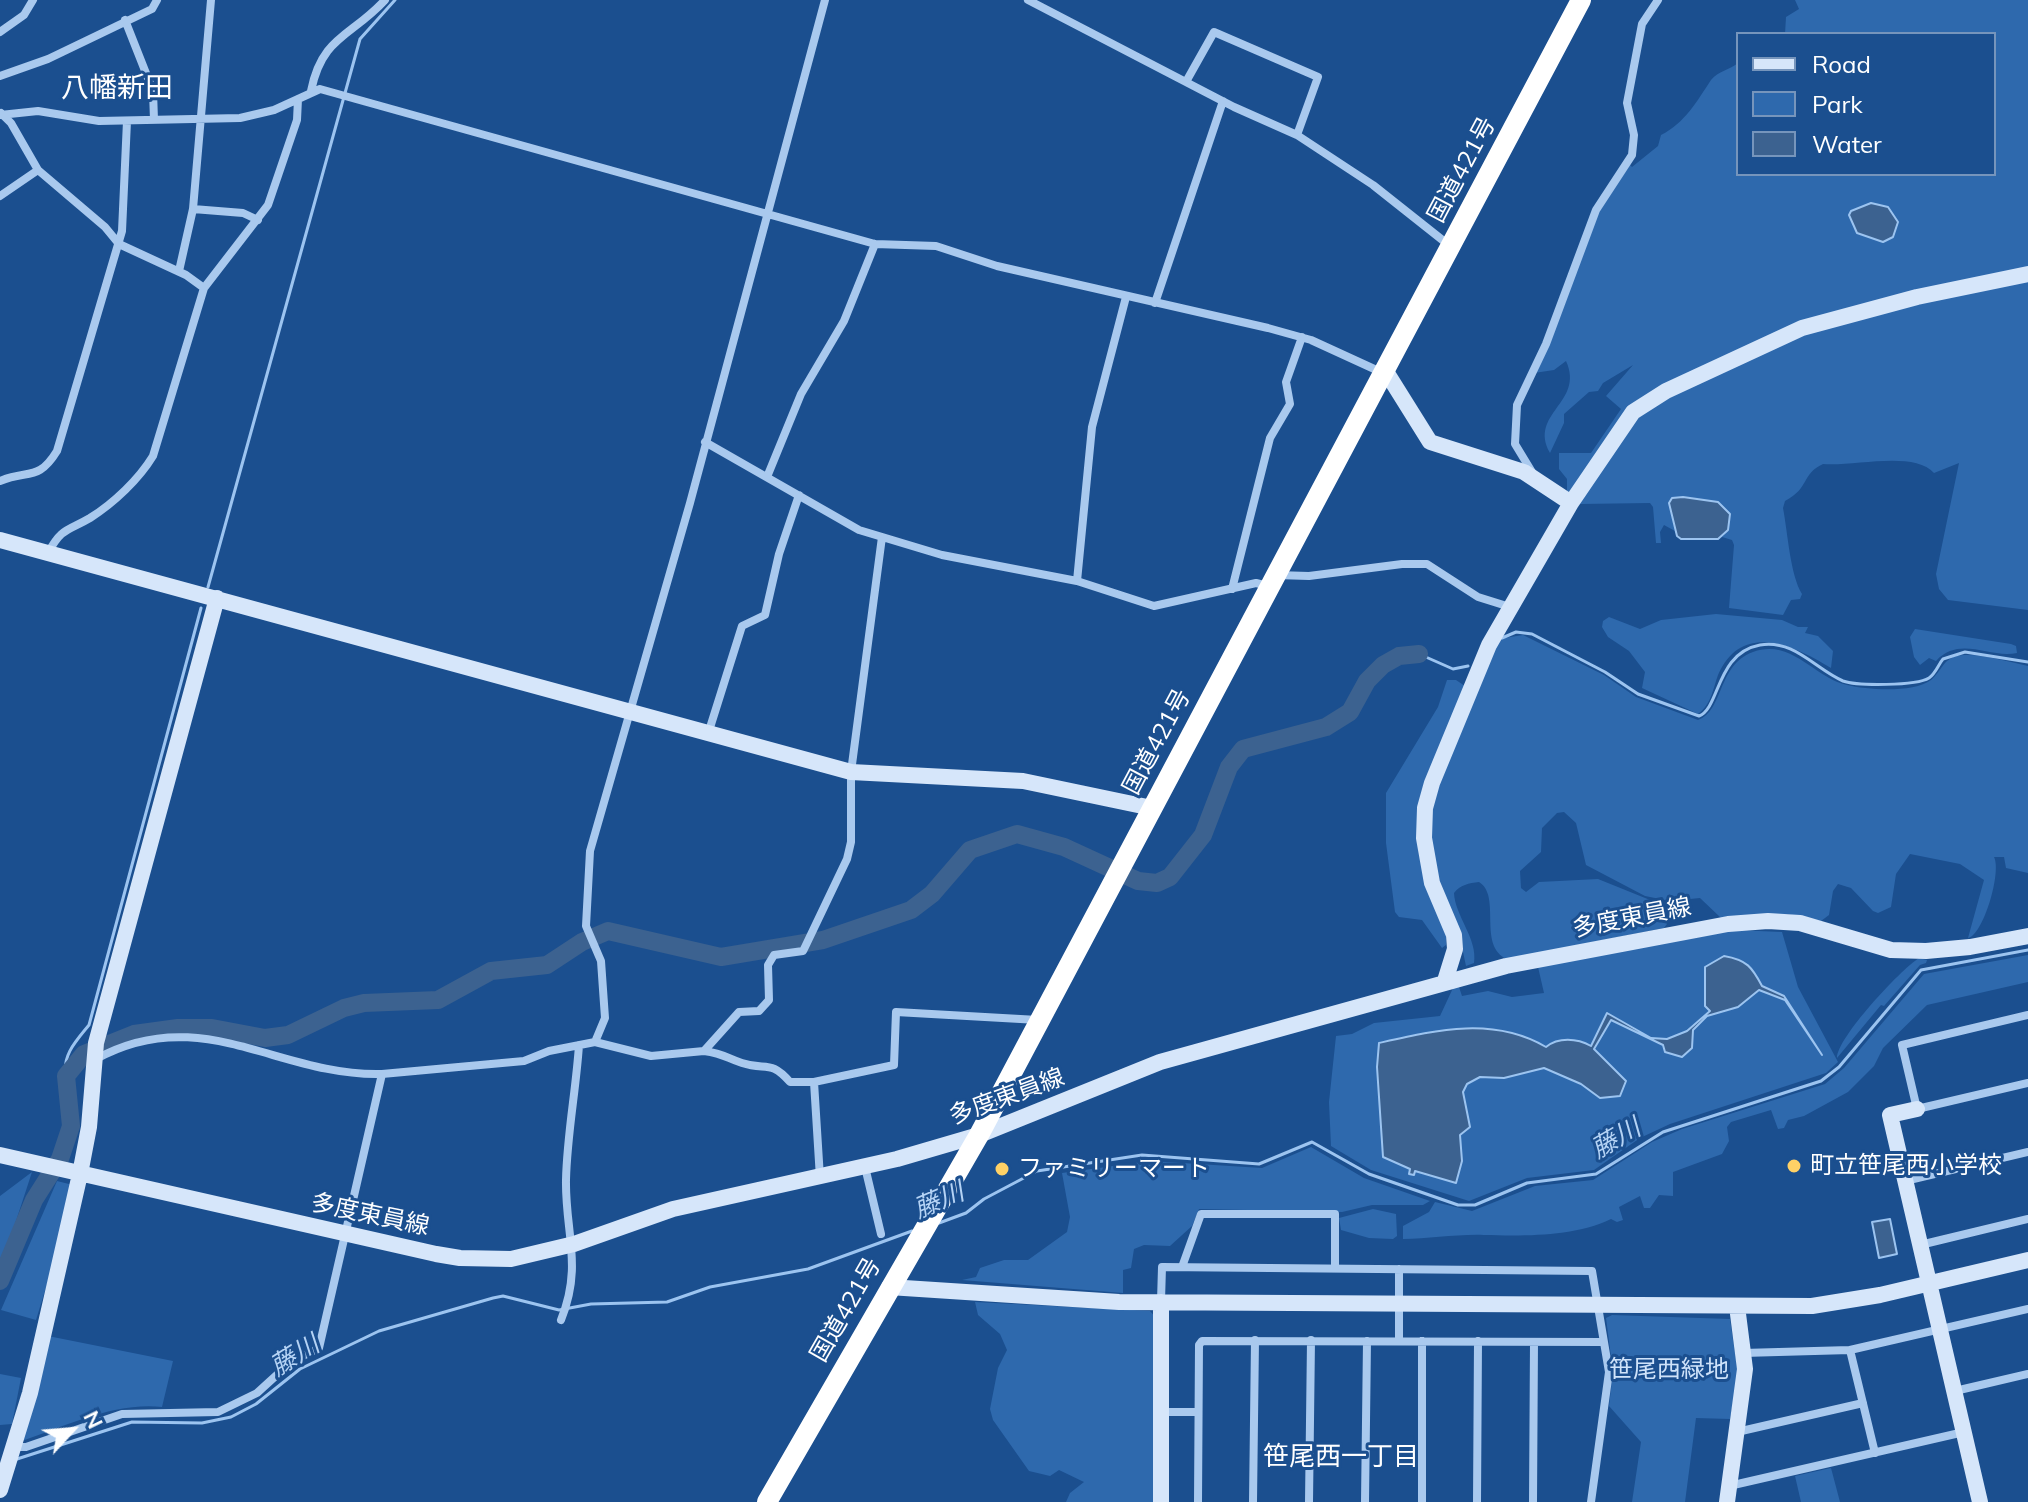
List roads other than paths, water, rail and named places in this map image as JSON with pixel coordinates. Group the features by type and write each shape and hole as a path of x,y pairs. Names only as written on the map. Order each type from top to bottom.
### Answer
{"highway":[{"name":"国道421号","path":"767,1502 979,1135 1581,0"}],"street":[{"path":"0,32 24,15 33,0"},
{"path":"0,76 48,59 152,9 157,0"},
{"path":"179,271 193,209 211,0"},
{"path":"311,91 317,64 334,41 370,16 385,0"},
{"path":"595,1042 605,1018 601,961 586,920 590,851 825,0"},
{"path":"1028,0 1223,101 1297,135 1361,177 1450,247"},
{"path":"1535,477 1515,444 1517,405 1546,344 1601,200 1632,155 1634,135 1627,103 1642,24 1658,0"},
{"path":"125,20 153,91 154,120"},
{"path":"1187,80 1214,32 1318,77 1297,135"},
{"path":"204,288 179,271 119,244 105,227 38,170 1,114 38,111 80,120 127,121 251,116 320,89 875,244 936,246 997,266 1302,337 1384,372 1430,442 1535,477 1571,503"},
{"path":"48,553 56,539 72,524 89,518 142,474 153,456 204,288 258,220 274,193 297,120 298,99"},
{"path":"1155,303 1223,101"},
{"path":"0,481 33,475 47,468 57,451 119,244 126,203 127,121"},
{"path":"0,196 38,170"},
{"path":"193,209 243,213 258,220"},
{"path":"767,477 801,394 844,321 875,244"},
{"path":"1445,981 1455,949 1454,935 1427,863 1425,808 1489,645 1571,503 1633,412 1666,391 1802,328 1903,301 2028,274"},
{"path":"1077,581 1092,427 1126,297"},
{"path":"1232,589 1270,438 1290,404 1286,382 1302,337"},
{"path":"705,442 859,530 942,555 1077,581 1154,606 1256,583 1402,564 1427,564 1478,597 1510,607"},
{"path":"708,735 742,626 765,615 779,554 799,495"},
{"path":"704,1051 739,1012 759,1011 769,1000 768,965 774,955 803,951 847,859 851,842 851,772 882,537"},
{"path":"0,540 851,772 1023,781 1152,808"},
{"path":"7,1469 74,1172 89,1127 95,1053 217,598"},
{"name":"多度東員線","path":"0,1155 460,1258 511,1259 574,1244 673,1209 820,1178 979,1135 1160,1062 1506,966 1728,924 1800,923 1891,950 1926,951 2028,936"},
{"path":"95,1053 137,1042 211,1038 341,1074 382,1074 524,1061 595,1042 651,1056 704,1051 729,1054 742,1063 772,1066 790,1082 814,1082 894,1065 896,1012 1039,1020"},
{"path":"1917,1109 1902,1045 2028,1015"},
{"path":"562,1318 568,1299 574,1244 566,1183 579,1045"},
{"path":"7,1469 26,1447 122,1414 218,1412 257,1393 291,1362 319,1348 382,1074"},
{"path":"814,1082 820,1178"},
{"path":"1977,1501 1964,1432 1890,1115 2028,1083"},
{"path":"1905,1181 2028,1152"},
{"path":"865,1167 881,1234"},
{"path":"1182,1267 1201,1214 1335,1214 1335,1268"},
{"path":"1920,1245 2028,1219"},
{"path":"889,1287 1161,1302 1832,1304 2028,1260"},
{"path":"1161,1502 1161,1268 1182,1267 1592,1271 1609,1372 1591,1502"},
{"path":"1399,1269 1399,1340"},
{"path":"1737,1306 1745,1369 1728,1494 1964,1432"},
{"path":"1743,1353 1850,1350 2028,1309"},
{"path":"1198,1502 1200,1343 1255,1340 1604,1342"},
{"path":"1253,1502 1255,1340"},
{"path":"1309,1502 1311,1340"},
{"path":"1365,1502 1367,1341"},
{"path":"1422,1341 1422,1502"},
{"path":"1477,1502 1478,1341"},
{"path":"1533,1502 1534,1342"},
{"path":"1850,1350 1875,1453"},
{"path":"1954,1391 2028,1374"},
{"path":"1737,1432 1863,1403"},
{"path":"1161,1412 1198,1412"}],"water":[{"path":"1871,203 1888,207 1898,222 1893,237 1883,242 1857,233 1849,215 1851,211"},
{"path":"1672,498 1718,502 1730,514 1728,530 1718,539 1681,539 1677,536 1669,503"},
{"path":"1724,956 1743,962 1752,969 1762,986 1784,996 1822,1055 1785,1000 1759,990 1738,1007 1707,1016 1693,1030 1692,1048 1682,1057 1665,1052 1663,1045 1611,1020 1594,1049 1626,1081 1620,1096 1600,1098 1581,1084 1544,1068 1504,1078 1480,1077 1467,1084 1463,1092 1470,1127 1460,1135 1462,1161 1456,1183 1415,1171 1414,1175 1409,1174 1410,1169 1383,1157 1377,1067 1379,1043 1464,1028 1506,1031 1546,1047 1568,1040 1591,1046 1607,1013 1651,1038 1667,1039 1687,1031 1710,1011 1705,1006 1705,967"},
{"path":"1890,1219 1897,1254 1879,1258 1872,1222"}],"waterway":[{"path":"208,587 360,39 395,0"},
{"path":"66,1076 68,1055 89,1025 201,608"},
{"path":"1502,638 1516,632 1532,634 1605,672 1638,694 1699,716 1711,703 1735,658 1760,645 1783,646 1843,681 1861,684 1922,681 1931,676 1943,659 1965,652 2028,662"},
{"path":"1419,654 1453,669 1468,666"},
{"path":"0,1281 34,1200 60,1159 71,1126 66,1076 84,1054 134,1034 178,1028 212,1028 265,1038 288,1035 344,1008 364,1003 438,1000 491,971 547,965 582,942 608,931 721,957 823,940 911,910 932,894 970,850 1017,834 1064,847 1138,881 1157,883 1170,877 1203,835 1229,767 1243,749 1326,727 1350,712 1367,681 1383,665 1399,656 1419,654"},
{"name":"藤川","path":"939,1223 966,1213 984,1199 1037,1171 1142,1155 1259,1164 1312,1142 1369,1174 1458,1205 1475,1205 1527,1183 1596,1174 1663,1132 1821,1081 1839,1067 1921,970 2028,950"},
{"name":"藤川","path":"17,1459 132,1422 202,1423 231,1417 256,1404 300,1369 379,1331 493,1298 503,1296 559,1310 591,1304 667,1302 710,1287 808,1269 912,1231"}],"place":[{"name":"町立笹尾西小学校","path":"1794,1166"},
{"name":"ファミリーマート","path":"1002,1169"}],"district":[{"name":"八幡新田","path":"117,89"},
{"name":"笹尾西一丁目","path":"1341,1457"}],"park label":[{"name":"笹尾西緑地","path":"1669,1370"}]}
